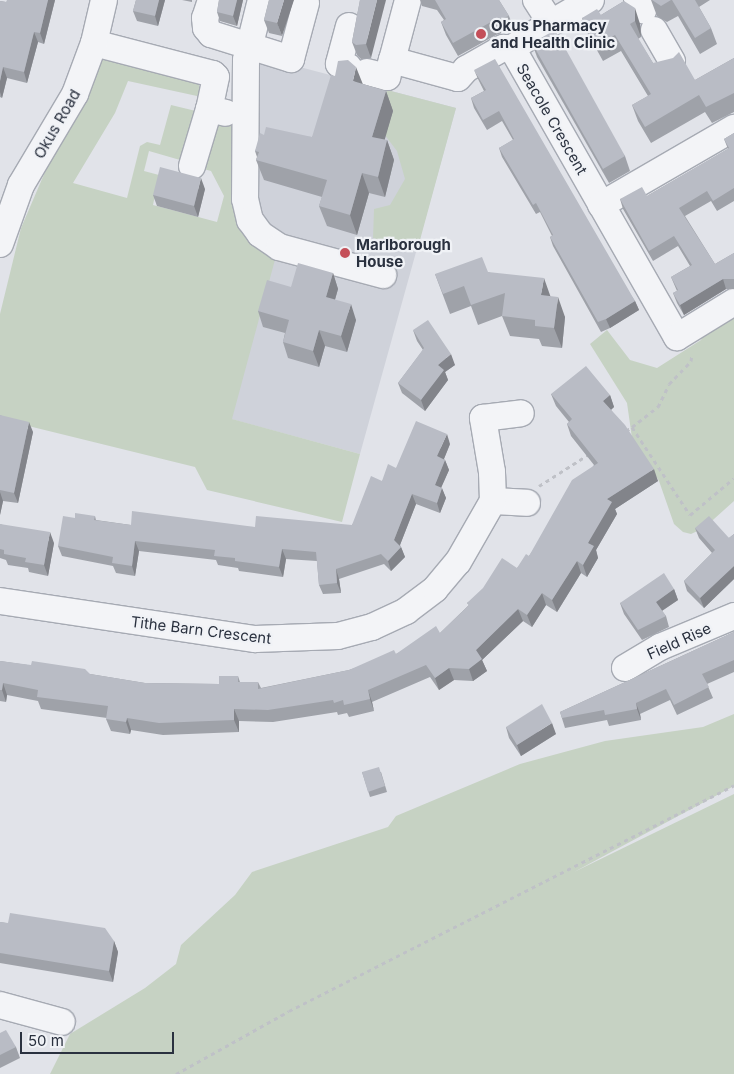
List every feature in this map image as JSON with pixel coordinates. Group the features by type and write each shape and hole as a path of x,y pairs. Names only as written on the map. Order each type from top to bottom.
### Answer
{"street":[{"name":"Okus Road","path":"0,244 11,206 75,94 94,43 104,0"},
{"path":"211,0 205,18 206,28 211,34 248,48 291,59 306,3"},
{"path":"261,0 248,48 245,199 250,220 260,234 286,250 382,275"},
{"path":"349,26 339,64 387,78 408,0"},
{"path":"536,0 551,23"},
{"name":"Seacole Crescent","path":"591,0 512,48 601,205 680,335"},
{"path":"645,13 673,61"},
{"path":"94,43 213,74 216,77 209,109 192,166"},
{"path":"392,60 458,78 466,69 503,48 512,48"},
{"path":"209,109 246,118"},
{"path":"601,205 734,128"},
{"path":"680,335 734,302"},
{"path":"521,413 483,418 492,472 493,501 528,503"},
{"name":"Tithe Barn Crescent","path":"0,601 255,639 338,636 372,627 406,610 435,589 472,540 493,501"},
{"name":"Field Rise","path":"625,668 660,647 734,616"},
{"path":"0,1005 62,1022"}],"path":[{"path":"624,432 658,407 669,384 691,361 692,352 680,335"},
{"path":"632,427 686,514 695,514 734,478"},
{"path":"528,503 540,484 590,453"},
{"path":"176,1074 288,1011 734,785"}],"shaded area":[{"name":"Marlborough House","path":"239,51 456,108 360,454 231,419 260,309"}],"green space":[{"path":"101,50 199,84 200,92 197,96 128,81 115,113 73,183 127,198 140,146 147,142 160,145 171,105 200,112 187,162 149,151 144,171 159,175 153,205 217,222 224,196 211,171 196,167 206,122 233,121 237,196 276,256 232,419 360,454 342,522 207,490 195,467 0,419 0,314 21,228 45,172 86,97"},
{"path":"387,90 456,108 417,251 373,238 374,209 390,205 405,179 397,151 381,130"},
{"path":"734,314 734,501 704,528 691,534 683,532 674,524 659,481 632,438 627,403 590,344 607,330 630,360 657,368 701,340 707,329"},
{"path":"734,714 734,786 574,872 734,794 734,1074 50,1074 70,1034 145,988 176,964 181,945 235,895 252,872 388,827 396,816 520,764 605,741 703,727"}],"building":[{"path":"7,0 48,0 40,33 34,32 24,72 3,67 0,81 0,1 6,2"},
{"path":"136,0 159,0 155,16 133,11"},
{"path":"219,0 237,0 233,16 217,12"},
{"path":"269,0 284,0 277,23 264,20"},
{"path":"360,0 377,0 366,44 356,45 352,42"},
{"path":"435,0 499,0 509,16 491,22 453,43 441,22 446,19"},
{"path":"652,0 671,0 661,6"},
{"path":"672,0 695,0 711,28 695,38"},
{"path":"624,1 635,8 635,21 630,24 653,63 673,58 679,52 695,80 734,58 734,93 706,107 699,95 645,127 632,105 651,94 615,35 597,45 582,18 597,9 601,15"},
{"path":"555,30 625,156 603,169 532,43"},
{"path":"495,59 635,301 606,319 598,322 550,237 553,235 536,203 533,205 499,148 514,139 499,111 483,120 471,98 486,90 474,70"},
{"path":"348,60 356,67 353,81 386,91 372,137 387,140 378,177 362,173 350,215 319,206 327,180 256,160 259,152 255,151 260,133 264,135 266,127 312,137 331,75 335,76 338,61"},
{"path":"734,133 734,188 713,201 707,191 679,208 715,264 734,253 734,279 723,279 680,305 673,293 678,290 671,277 692,265 674,236 649,251 620,199 642,187 647,196 729,148 724,139"},
{"path":"160,167 201,178 194,206 153,195"},
{"path":"482,257 488,272 544,278 541,295 558,297 554,328 535,326 535,320 502,316 505,293 471,305 464,286 443,294 435,274"},
{"path":"298,263 333,273 326,297 351,304 341,336 319,330 313,351 283,342 289,320 258,311 267,280 291,287"},
{"path":"428,320 451,354 438,365 444,370 421,400 398,383 424,348 413,330"},
{"path":"586,366 610,395 603,401 625,425 654,469 607,499 612,502 588,543 594,546 583,565 577,561 552,600 542,593 527,615 518,609 476,650 482,659 469,669 449,668 435,678 426,665 368,690 370,699 344,705 343,700 334,703 333,700 268,710 234,709 234,720 159,723 127,718 126,722 106,719 108,706 37,697 38,690 3,683 2,690 0,690 0,661 31,665 32,661 85,669 90,674 145,683 219,684 219,676 238,676 238,682 258,682 258,689 349,670 394,650 396,654 436,626 440,633 469,605 467,603 483,588 502,558 517,568 526,554 529,556 572,480 598,463 567,424 572,419 551,394"},
{"path":"0,415 29,422 14,493 0,490"},
{"path":"416,421 447,434 437,456 445,460 435,485 442,488 437,503 412,494 394,540 401,547 388,561 381,554 336,569 337,583 319,585 316,552 282,549 279,567 235,561 235,558 214,556 215,550 135,541 132,566 112,563 113,557 58,546 63,516 75,518 75,513 95,516 94,520 131,525 132,511 255,527 256,516 352,525 371,476 382,481 388,464 396,468"},
{"path":"709,516 729,538 734,534 734,566 700,598 684,581 715,550 695,528"},
{"path":"0,524 50,532 44,565 25,562 26,558 4,554 4,550 0,549"},
{"path":"664,573 674,589 656,602 666,616 638,630 620,603"},
{"path":"734,632 734,660 702,674 709,687 674,705 666,689 636,703 637,709 605,715 604,710 562,718 560,712"},
{"path":"542,704 552,723 517,745 506,727"},
{"path":"379,767 385,786 368,792 362,772"},
{"path":"10,913 105,928 114,941 109,971 0,953 0,922 8,923"},
{"path":"6,1030 16,1047 0,1055 0,1033"}],"place":[{"name":"Okus Pharmacy and Health Clinic","path":"481,34"},
{"name":"Marlborough House","path":"345,253"}]}
